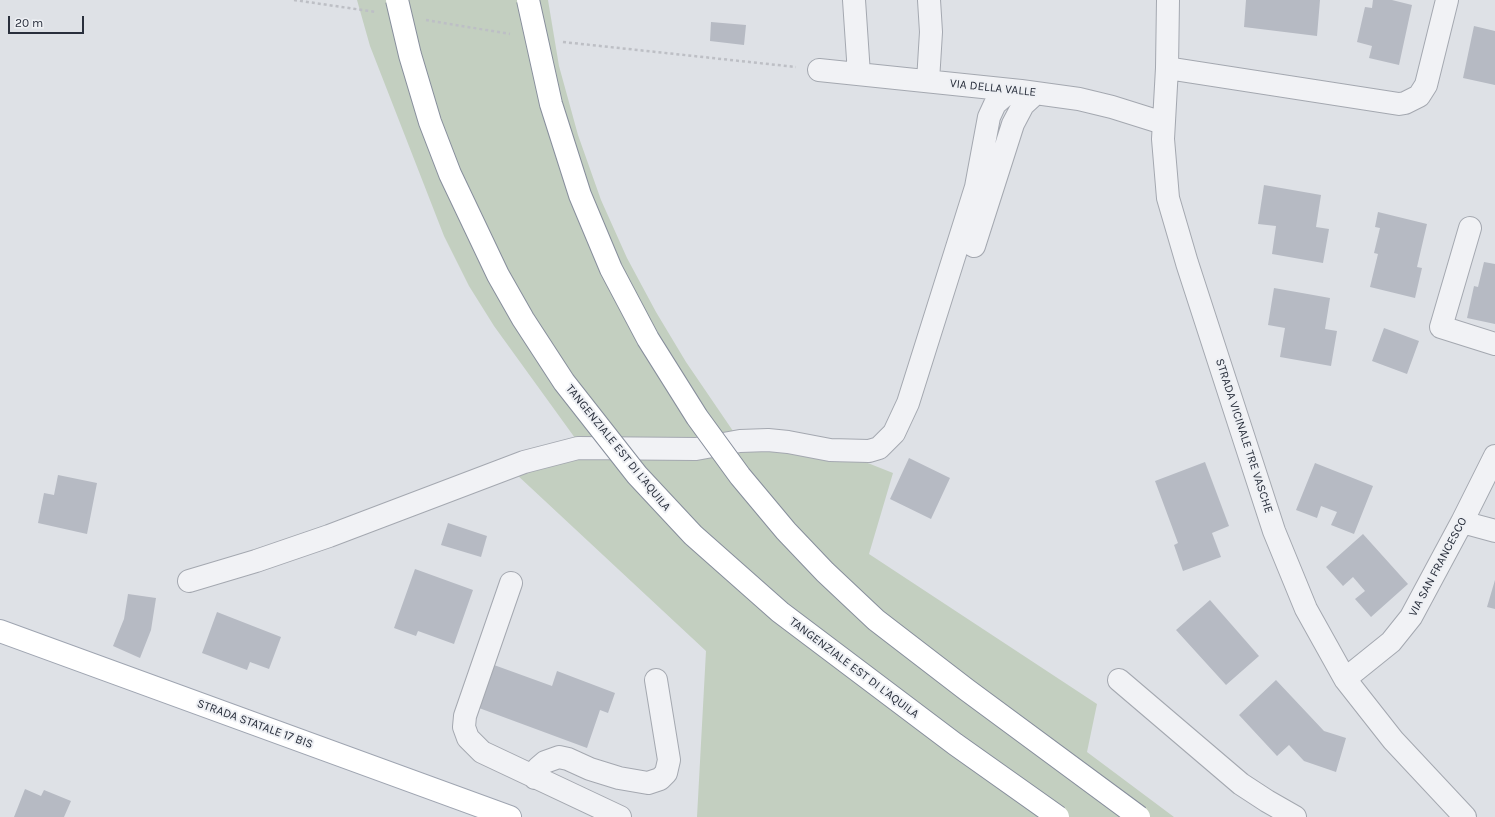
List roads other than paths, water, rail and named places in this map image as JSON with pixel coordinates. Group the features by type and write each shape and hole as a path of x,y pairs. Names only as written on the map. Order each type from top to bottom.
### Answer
{"main road":[{"name":"TANGENZIALE EST DI L'AQUILA","path":"397,0 410,55 430,122 450,174 475,229 498,275 523,319 564,382 618,452 667,509 693,535 780,612 955,744 1058,817"},
{"path":"528,0 551,104 580,194 611,269 648,339 697,418 740,476 786,531 820,567 876,620 966,690 1140,817"},
{"name":"STRADA STATALE 17 BIS","path":"0,631 510,817"}],"street":[{"path":"854,0 859,74"},
{"path":"928,81 930,32 929,0"},
{"name":"STRADA VICINALE TRE VASCHE","path":"1168,0 1168,68 1164,123 1165,174 1172,214 1274,531 1306,609 1345,679 1392,740 1465,817"},
{"path":"1168,68 1405,103 1419,96 1426,86 1447,0"},
{"name":"VIA DELLA VALLE","path":"818,70 1036,93 1095,102 1164,123"},
{"path":"189,581 322,538 524,462 578,448 687,449 740,441 761,440 788,442 835,451 869,451 879,448 894,433 908,403 976,187 989,118 995,104 1010,90"},
{"path":"916,422 1013,124 1023,105 1036,93"},
{"path":"1470,228 1442,327 1495,344"},
{"name":"VIA SAN FRANCESCO","path":"1345,679 1379,654 1402,631 1420,603 1495,456"},
{"path":"1462,522 1495,531"},
{"path":"511,583 465,716 464,727 471,743 482,752 620,817"},
{"path":"535,778 538,768 545,762 559,758 568,759 590,769 619,778 648,783 660,779 666,773 669,760 656,680"},
{"path":"1119,680 1241,784 1266,801 1294,817"}]}
